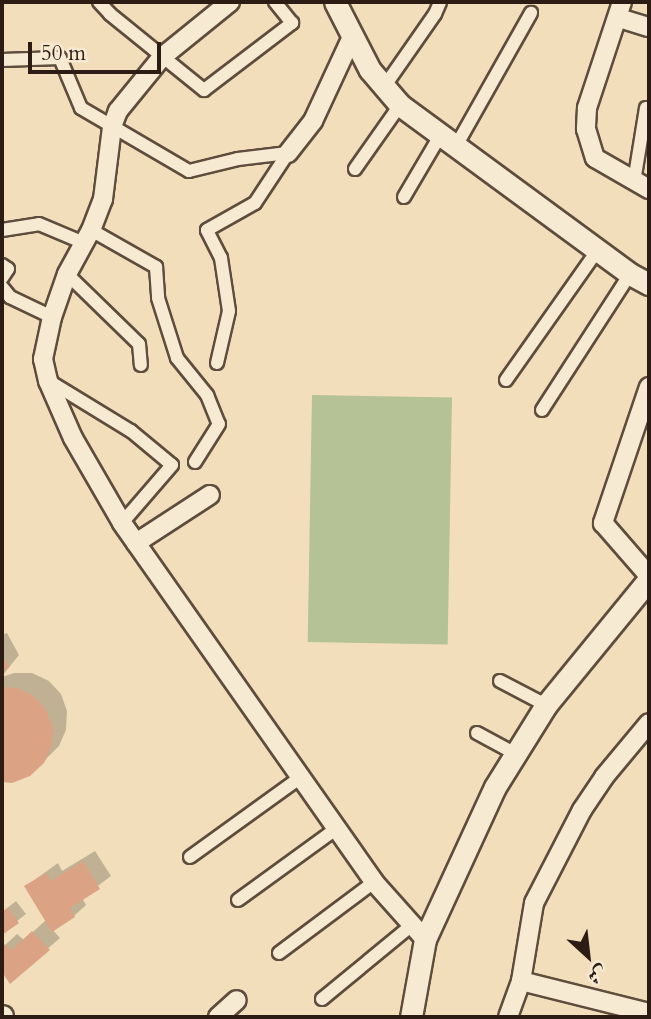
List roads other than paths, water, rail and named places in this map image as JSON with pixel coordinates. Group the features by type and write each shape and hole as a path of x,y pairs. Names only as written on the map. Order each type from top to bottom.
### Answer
{"street":[{"path":"99,2 110,15 204,90 292,23 275,2"},
{"path":"335,2 352,37 384,87 400,105 597,251 649,284"},
{"path":"384,87 440,2"},
{"path":"222,4 162,57 118,111 112,127 108,173 88,236 67,274 52,317 44,351 48,381 72,438 122,523 223,671 374,882 418,932"},
{"path":"646,107 642,185 595,158 586,130 587,108 621,10 649,27"},
{"path":"404,197 448,141 531,13"},
{"path":"217,363 229,311 221,258 207,230 255,203 313,121 352,37"},
{"path":"2,61 60,58 81,108 189,171 238,159 288,153"},
{"path":"355,169 400,105"},
{"path":"2,230 39,223 88,236 156,267 158,298 177,358 207,395 219,424 195,462"},
{"path":"506,380 597,251"},
{"path":"2,265 8,269 2,278"},
{"path":"67,274 139,344 141,365"},
{"path":"542,410 630,274"},
{"path":"2,287 10,297 52,317"},
{"path":"48,381 131,431 172,465 122,523"},
{"path":"411,1017 418,932 514,753 546,705 649,577 603,523 649,387"},
{"path":"136,543 210,495"},
{"path":"500,681 546,705"},
{"path":"508,1017 521,981 534,903 582,810 604,777 649,723"},
{"path":"477,733 514,753"},
{"path":"190,857 301,778"},
{"path":"239,900 337,828"},
{"path":"279,953 374,882"},
{"path":"322,999 418,932"},
{"path":"521,981 649,1013"},
{"path":"219,1017 237,1000"}]}
